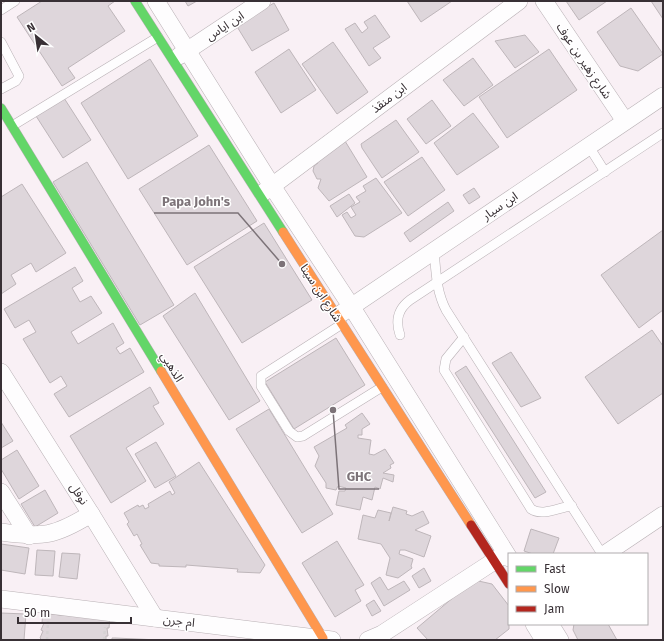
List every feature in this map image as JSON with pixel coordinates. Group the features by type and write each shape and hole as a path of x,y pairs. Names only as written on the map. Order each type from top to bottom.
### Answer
{"street":[{"name":"شارع ابن سينا","path":"135,1 258,196 382,387 503,558"},
{"name":"شارع ابن سينا","path":"156,1 272,186 351,306 503,558 508,580"},
{"name":"ابن اياس","path":"172,60 262,1"},
{"name":"ابن منقذ","path":"258,196 519,1"},
{"name":"شارع زهير بن عوف","path":"544,1 625,120"},
{"name":"ابن سيار","path":"339,320 351,306 625,120 663,96"},
{"name":"الذهبي","path":"1,108 327,639"},
{"name":"نوفل","path":"1,372 155,618"},
{"path":"1,492 29,536"},
{"path":"1,532 29,536 46,534 63,530 91,514"},
{"path":"605,553 663,515"},
{"path":"368,640 382,634 503,558"},
{"name":"ام جرن","path":"1,599 327,639"},
{"path":"535,625 544,640"},
{"path":"551,625 560,640"}],"lane":[{"path":"1,10 15,1"},
{"path":"12,126 158,37"},
{"path":"1,42 19,76 16,81 1,89"},
{"path":"400,335 397,322 401,309 410,300 663,134"},
{"path":"588,146 605,172"},
{"path":"434,250 437,283 440,298 446,310 602,553"},
{"path":"339,320 261,376 262,386 289,431 298,437 303,436 382,387"},
{"path":"464,338 446,359 444,370 531,509 536,512 543,513 556,508 572,506"}],"building":[{"path":"42,1 115,1 108,6 125,31 68,68 75,78 62,86 17,17"},
{"path":"185,1 197,1 188,6"},
{"path":"407,1 452,1 421,22"},
{"path":"566,1 607,1 579,20"},
{"path":"651,1 663,1 663,19"},
{"path":"274,3 289,30 252,51 236,25"},
{"path":"631,8 663,54 638,71 620,66 597,32"},
{"path":"375,15 390,37 373,48 381,58 369,66 345,29 355,23 362,33 368,28 364,22"},
{"path":"525,35 539,52 515,68 495,41"},
{"path":"333,42 368,92 337,114 302,64"},
{"path":"289,49 316,90 281,113 255,72"},
{"path":"549,49 577,90 507,138 479,97"},
{"path":"473,58 493,85 464,106 443,80"},
{"path":"150,59 198,136 128,179 81,103"},
{"path":"64,98 91,140 63,158 36,116"},
{"path":"432,100 451,126 426,144 407,119"},
{"path":"473,113 499,147 457,175 434,143"},
{"path":"396,120 419,152 382,178 362,148 361,144"},
{"path":"345,141 367,177 329,201 318,188 321,179 317,179 313,171 314,166 318,163 316,160"},
{"path":"209,145 257,221 187,265 139,189"},
{"path":"422,157 445,190 408,216 384,182"},
{"path":"87,162 174,305 140,325 53,182"},
{"path":"376,178 402,213 364,237 355,236 342,215 347,212 351,218 356,215 351,207 360,202 356,197 366,191 363,186"},
{"path":"22,184 66,253 36,272 31,263 11,275 16,284 1,294 1,197"},
{"path":"474,188 480,197 469,204 463,195"},
{"path":"349,194 355,203 337,217 330,206"},
{"path":"448,202 454,211 410,242 404,233"},
{"path":"264,223 312,300 242,343 194,267"},
{"path":"663,230 663,310 639,328 601,275"},
{"path":"75,267 83,281 72,288 80,302 91,296 102,313 71,332 78,344 113,323 124,343 116,348 120,354 130,348 144,372 69,417 54,394 67,386 61,376 50,383 23,339 36,332 29,320 15,328 4,309"},
{"path":"195,293 260,401 229,420 163,316"},
{"path":"652,330 663,346 663,393 618,424 585,377"},
{"path":"336,338 365,385 294,429 265,382"},
{"path":"511,352 541,398 521,407 492,363"},
{"path":"466,366 546,492 535,498 455,373"},
{"path":"150,387 159,403 153,406 164,424 126,448 146,481 111,503 70,436"},
{"path":"269,409 333,514 302,533 236,429"},
{"path":"362,413 370,424 362,429 362,435 358,435 358,438 371,440 369,454 374,455 385,449 394,463 390,465 391,468 383,473 394,475 393,482 383,478 380,489 375,487 372,500 363,497 360,510 336,505 339,491 345,491 346,488 338,486 336,490 326,488 326,483 315,466 319,456 314,447 347,428 345,425"},
{"path":"1,422 13,441 1,448"},
{"path":"156,442 176,476 155,488 135,454"},
{"path":"17,450 39,486 19,499 1,469 1,460"},
{"path":"199,462 265,565 260,573 237,572 238,569 186,565 186,567 159,566 159,564 151,563 140,545 142,544 137,534 134,536 127,524 129,522 124,513 138,505 139,507 143,505 145,509 149,507 148,504 170,491 172,495 175,493 169,482"},
{"path":"45,490 58,513 35,527 21,504"},
{"path":"393,507 407,511 406,514 412,516 423,511 429,523 415,530 431,536 424,557 405,550 400,550 399,554 413,559 411,566 412,568 398,578 386,575 390,558 381,544 358,539 363,515 375,518 378,510 391,513 389,521"},
{"path":"531,529 559,538 553,553 530,553 524,551"},
{"path":"337,541 364,585 355,590 361,601 335,617 302,563"},
{"path":"1,544 29,548 25,574 1,570"},
{"path":"37,550 55,551 53,576 35,575"},
{"path":"62,553 80,554 77,579 59,577"},
{"path":"424,568 431,581 419,588 412,576"},
{"path":"380,577 388,590 404,581 410,590 384,606 371,583"},
{"path":"474,580 492,584 508,605 509,629 495,640 428,640 417,628"},
{"path":"374,600 381,611 372,616 366,605"},
{"path":"43,610 46,610 46,613 59,615 110,616 109,628 107,628 108,636 106,636 106,640 42,640 40,638 44,623 42,623"},
{"path":"1,613 26,614 24,640 1,640"},
{"path":"574,625 609,625 617,640 578,640 573,630"},
{"path":"112,638 115,638 159,640 112,640"}],"traffic: fast":[{"path":"135,1 283,232"},
{"path":"1,108 161,371"}],"traffic: slow":[{"path":"283,232 471,525"},
{"path":"161,371 323,638"}],"traffic: jam":[{"path":"471,525 508,582"}],"place":[{"name":"Papa John's","path":"282,264"},
{"name":"GHC","path":"333,410"}]}
